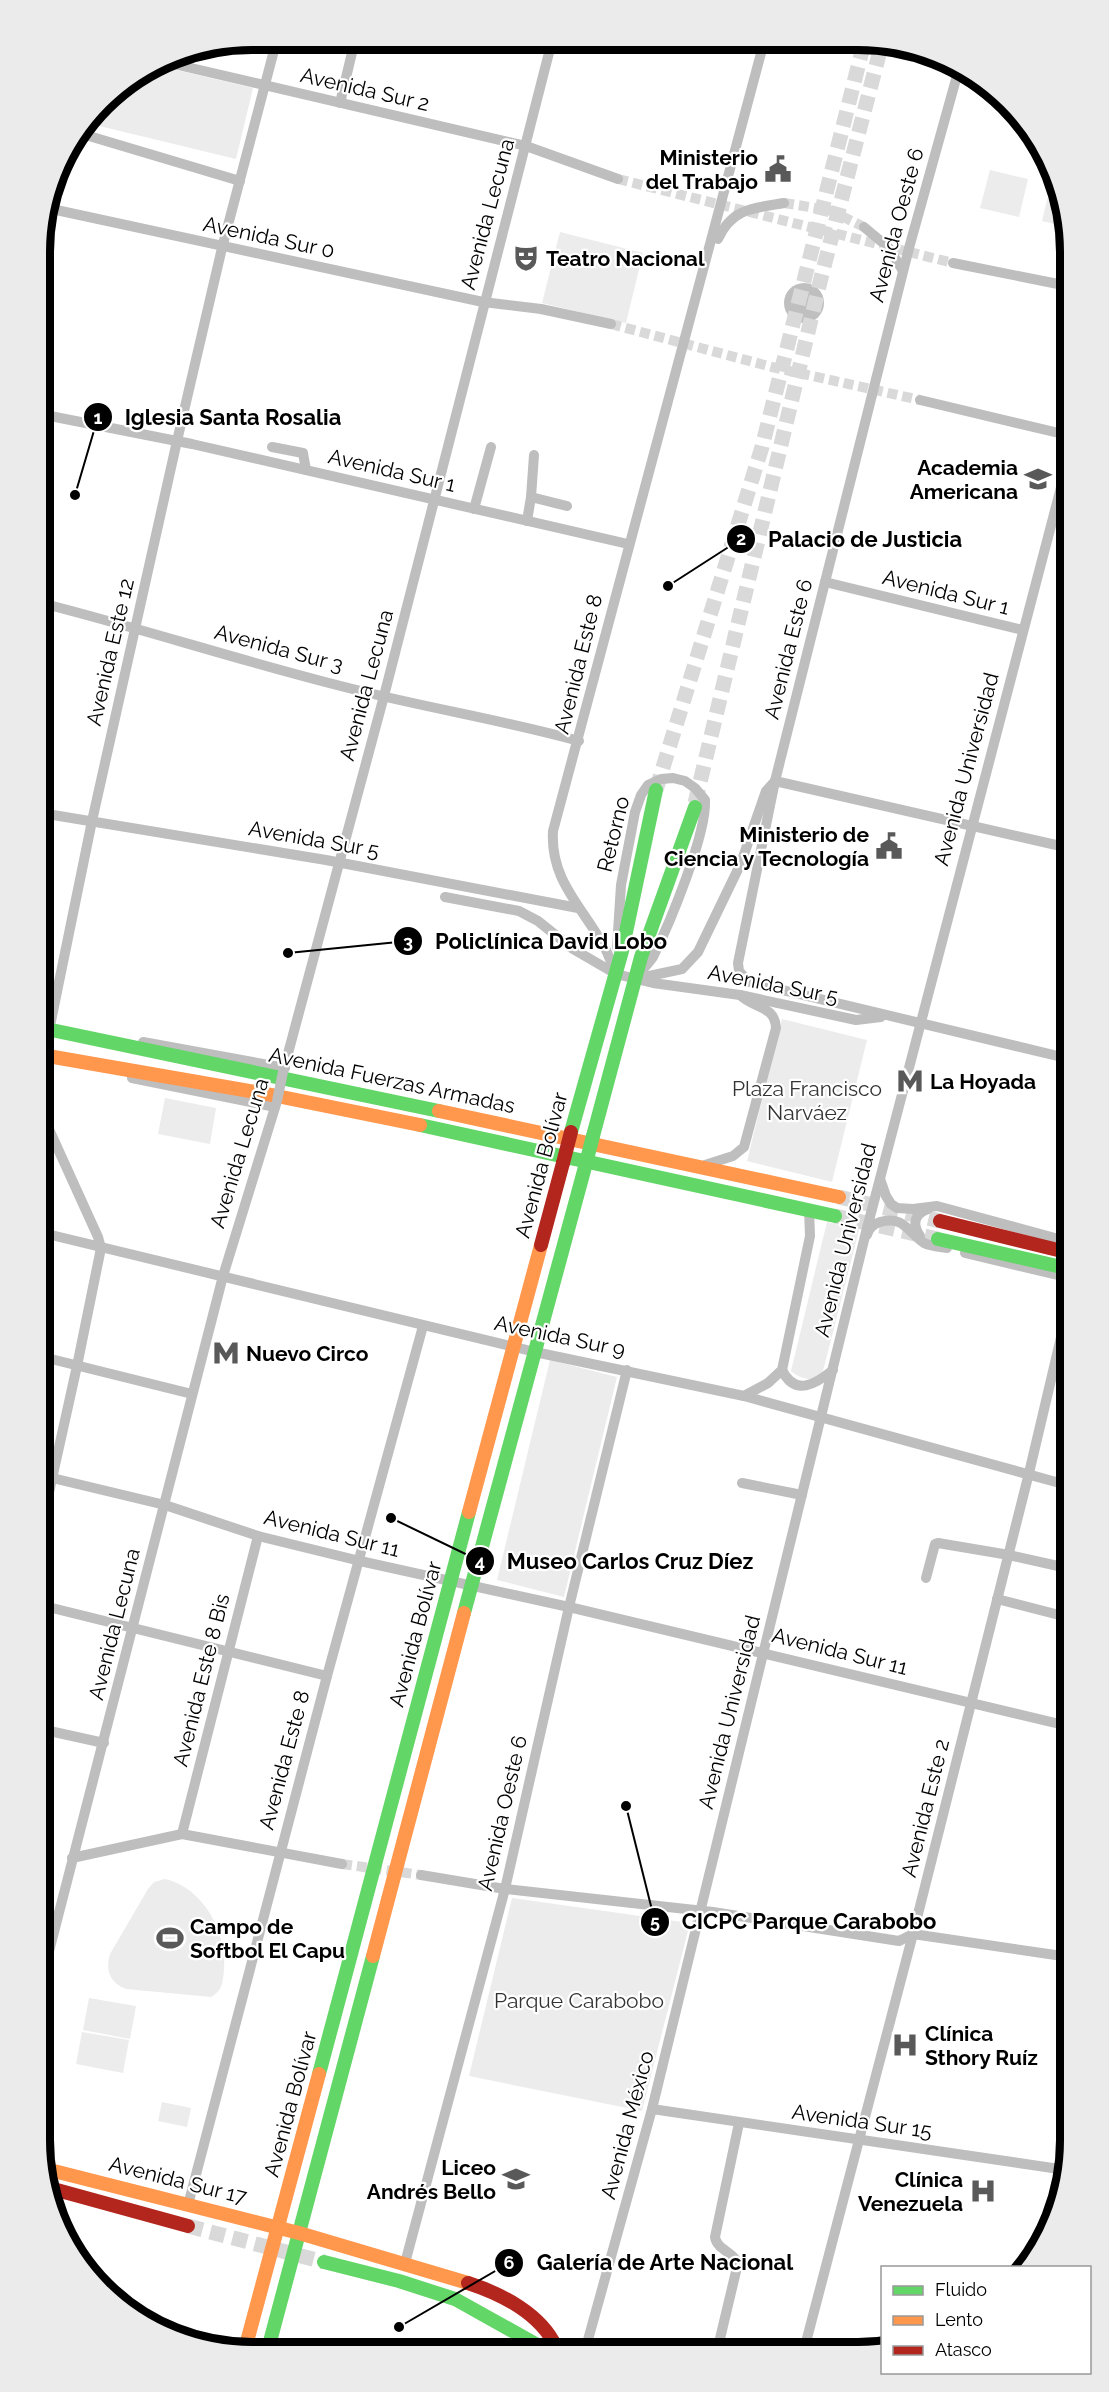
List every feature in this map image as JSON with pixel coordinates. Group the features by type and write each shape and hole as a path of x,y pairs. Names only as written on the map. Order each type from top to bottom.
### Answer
{"main road":[{"name":"Avenida Bolívar","path":"247,2342 571,1132 616,974 656,790"},
{"name":"Avenida Bolívar","path":"270,2342 635,979 695,807"},
{"name":"Avenida Fuerzas Armadas","path":"50,1030 698,1165 839,1197"},
{"name":"Avenida Fuerzas Armadas","path":"50,1060 302,1101 835,1216"},
{"path":"939,1221 1059,1250"},
{"path":"931,1241 1059,1268"},
{"name":"Avenida Sur 17","path":"52,2170 278,2227 476,2286 528,2312 550,2334 554,2342"},
{"name":"Avenida Sur 17","path":"55,2190 188,2226"},
{"path":"324,2262 399,2281 455,2299 533,2342"}],"street":[{"name":"Avenida Este 12","path":"50,1011 177,441 222,248 274,50"},
{"path":"340,103 353,50"},
{"name":"Avenida Lecuna","path":"50,1944 104,1743 223,1276 276,1104 384,696 483,302 550,50"},
{"path":"706,265 762,50"},
{"name":"Avenida Sur 2","path":"176,65 526,146 618,179"},
{"name":"Avenida Oeste 6","path":"874,387 957,76"},
{"path":"87,135 240,181"},
{"path":"706,265 723,228 735,216 750,208 784,203"},
{"name":"Avenida Sur 0","path":"54,210 222,248 483,302 531,307 611,324"},
{"path":"864,227 889,248 903,272"},
{"path":"953,263 1060,284"},
{"name":"Avenida Este 8","path":"616,974 604,947 578,909 560,875 552,847 553,831 579,741 628,544 706,265"},
{"name":"Avenida Este 6","path":"743,977 739,971 739,956 775,781 874,387"},
{"path":"920,400 1060,433"},
{"name":"Avenida Sur 1","path":"50,416 177,441 628,544"},
{"path":"272,447 303,453 306,470"},
{"path":"474,509 491,447"},
{"path":"527,521 534,455"},
{"name":"Avenida Universidad","path":"700,1911 863,1243 1060,491"},
{"path":"531,497 567,506"},
{"name":"Avenida Sur 1","path":"825,582 1023,630"},
{"name":"Avenida Sur 3","path":"50,605 136,627 246,661 579,741"},
{"name":"Retorno","path":"616,974 621,885 635,812 641,795 648,785 661,779 672,778 685,781 695,788 705,800 704,824 678,898 652,959 635,979"},
{"path":"775,781 1060,846"},
{"name":"Avenida Este 6","path":"635,979 682,969 698,952 741,863 766,791 775,781"},
{"name":"Avenida Sur 5","path":"50,814 339,862 578,909"},
{"name":"Avenida Sur 5","path":"445,897 519,911 573,949 616,974 635,979 740,994 856,1020 888,1017"},
{"name":"Avenida Sur 5","path":"743,977 748,982 1060,1056"},
{"path":"698,1165 708,1165 724,1160 744,1147 771,1055 776,1028 774,1016 770,1011 748,1003 740,994"},
{"path":"50,1029 76,1029 284,1070"},
{"path":"50,1060 276,1104"},
{"path":"50,1132 101,1248 77,1366 50,1469"},
{"path":"880,1178 886,1197 897,1208 937,1206 1059,1238"},
{"path":"931,1241 915,1227 915,1219 922,1211 937,1206"},
{"path":"744,1396 768,1383 782,1370 810,1236 808,1209"},
{"path":"863,1243 869,1229 876,1224 895,1220 931,1241 1059,1275"},
{"name":"Avenida Sur 9","path":"50,1235 423,1326 744,1396 1059,1483"},
{"path":"1054,1236 1059,1241"},
{"path":"1045,1272 1059,1270"},
{"name":"Avenida Este 8","path":"188,2205 280,1852 423,1326"},
{"name":"Avenida Este 2","path":"806,2341 860,2141 998,1599 1059,1341"},
{"path":"50,1359 192,1394"},
{"name":"Avenida Oeste 6","path":"405,2263 505,1889 569,1607 627,1370"},
{"path":"782,1370 790,1382 803,1386 816,1382 833,1370"},
{"name":"Avenida Sur 11","path":"50,1477 165,1505 258,1536 360,1561 569,1607 1059,1724"},
{"path":"742,1483 802,1495"},
{"name":"Avenida Este 8 Bis","path":"182,1834 258,1536"},
{"path":"926,1578 934,1544 938,1543 1059,1566"},
{"path":"998,1599 1059,1615"},
{"path":"50,1607 327,1677"},
{"path":"50,1731 104,1743"},
{"path":"72,1858 182,1834 342,1864"},
{"path":"421,1875 505,1889 700,1911 899,1941 913,1934 1059,1956"},
{"name":"Avenida México","path":"587,2342 652,2109 700,1911"},
{"name":"Avenida Sur 15","path":"652,2109 1057,2169"},
{"path":"719,2342 738,2263 732,2253 718,2246 715,2238 739,2123"}],"green space":[{"path":"167,68 253,88 236,159 95,125 129,91"},
{"path":"990,170 1028,179 1019,217 980,208"},
{"path":"1050,189 1058,225 1042,221"},
{"path":"560,232 643,253 626,323 542,303"},
{"name":"Plaza Francisco Narváez","path":"782,1019 867,1040 832,1182 747,1161"},
{"path":"165,1098 216,1108 210,1144 158,1134"},
{"path":"827,1222 859,1230 822,1375 806,1379 791,1371"},
{"path":"550,1360 617,1377 564,1597 497,1580"},
{"name":"Campo de Softbol El Capu","path":"165,1879 179,1884 202,1902 217,1927 222,1941 224,1970 221,1986 218,1992 211,1997 126,1989 116,1983 110,1975 108,1965 110,1954 148,1889 154,1882"},
{"name":"Parque Carabobo","path":"512,1898 690,1923 642,2111 469,2076"},
{"path":"89,1998 136,2006 130,2039 83,2030"},
{"path":"82,2032 129,2040 123,2073 76,2064"},
{"path":"162,2102 191,2108 187,2127 158,2121"}],"shaded area":[{"path":"804,283 812,284 818,289 823,295 823,311 818,317 812,322 804,323 796,322 790,317 785,311 784,303 785,295 790,289 796,284"}],"tunnel":[{"path":"656,790 762,447 862,50"},
{"path":"695,803 821,278 880,51"},
{"path":"618,179 953,263"},
{"path":"784,203 829,210 864,227"},
{"path":"611,324 772,367 920,400"},
{"path":"839,1197 940,1221"},
{"path":"835,1216 938,1239"},
{"path":"342,1864 421,1875"},
{"path":"188,2226 324,2262"}],"traffic: fast":[{"path":"571,1132 622,951 656,790"},
{"path":"593,1136 641,957 695,807"},
{"path":"50,1030 439,1111"},
{"path":"420,1125 835,1216"},
{"path":"585,1167 593,1136"},
{"path":"464,1613 585,1167"},
{"path":"938,1239 1059,1267"},
{"path":"319,2074 469,1512"},
{"path":"270,2342 373,1956"},
{"path":"324,2262 399,2281 455,2299 532,2342"}],"traffic: slow":[{"path":"50,1056 267,1094 420,1125"},
{"path":"439,1111 839,1197"},
{"path":"469,1512 541,1245"},
{"path":"373,1956 464,1613"},
{"path":"247,2342 319,2074"},
{"path":"52,2170 299,2233 468,2283"}],"traffic: jam":[{"path":"563,1163 571,1132"},
{"path":"541,1245 563,1163"},
{"path":"940,1221 1059,1250"},
{"path":"55,2190 188,2226"},
{"path":"468,2283 507,2299 531,2315 553,2342"}],"place":[{"name":"Ministerio del Trabajo","path":"778,169"},
{"name":"Teatro Nacional","path":"526,258"},
{"name":"Academia Americana","path":"1038,479"},
{"name":"Iglesia Santa Rosalia","path":"75,495"},
{"name":"Palacio de Justicia","path":"668,586"},
{"name":"Ministerio de Ciencia y Tecnología","path":"889,846"},
{"name":"Policlínica David Lobo","path":"288,953"},
{"name":"La Hoyada","path":"910,1081"},
{"name":"Nuevo Circo","path":"226,1353"},
{"name":"Museo Carlos Cruz Díez","path":"391,1518"},
{"name":"CICPC Parque Carabobo","path":"626,1806"},
{"name":"Campo de Softbol El Capu","path":"170,1938"},
{"name":"Clínica Sthory Ruíz","path":"905,2045"},
{"name":"Liceo Andrés Bello","path":"516,2179"},
{"name":"Clínica Venezuela","path":"983,2191"},
{"name":"Galería de Arte Nacional","path":"399,2327"}]}
